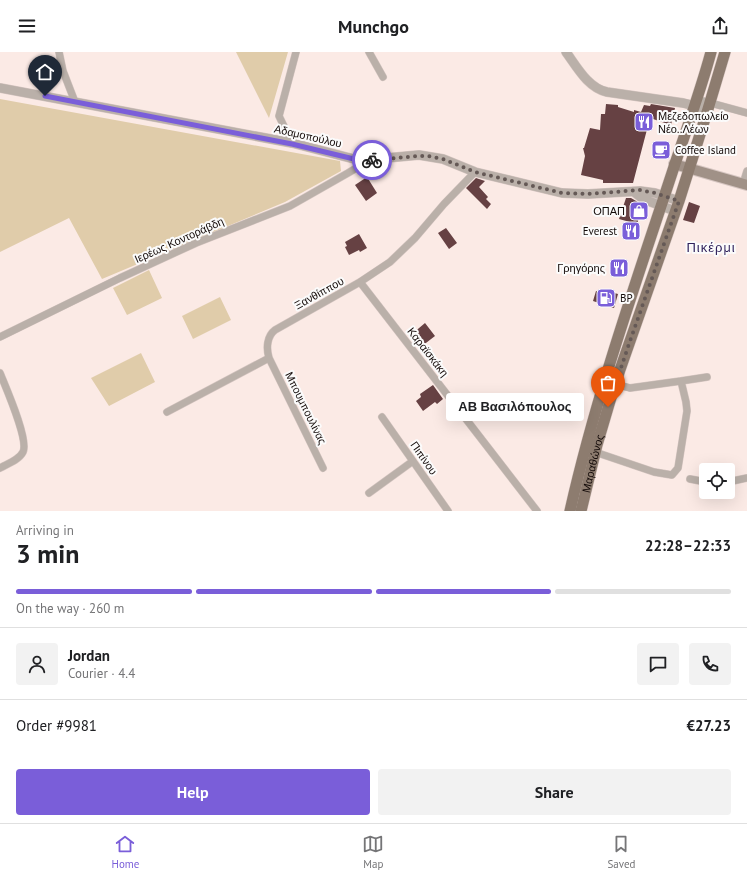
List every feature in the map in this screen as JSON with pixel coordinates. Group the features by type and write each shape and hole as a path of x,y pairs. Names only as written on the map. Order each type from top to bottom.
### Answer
{"main road":[{"name":"Μαραθώνος","path":"570,511 587,441 614,347 711,52"},
{"name":"Μαραθώνος","path":"581,511 595,452 615,384 677,206 725,52"},
{"path":"674,164 745,184"}],"street":[{"path":"59,52 63,71 74,102"},
{"path":"292,144 279,116 296,52"},
{"path":"369,52 383,77"},
{"path":"566,52 590,84 597,89 607,92 683,103 695,103 747,113"},
{"name":"Αδαμοπούλου","path":"0,88 292,144 365,160 428,156 443,159 475,172 562,193 588,194 621,191 634,192 643,199 662,201 677,206"},
{"name":"Ιερέως Κοντοράβδη","path":"0,337 120,278 196,243 290,206 358,167 365,160"},
{"path":"745,184 747,171"},
{"name":"Ξανθίππου","path":"268,358 267,352 269,338 272,332 384,267 400,254 444,204 475,172"},
{"name":"Καραϊσκάκη","path":"360,282 537,511"},
{"path":"167,412 268,358"},
{"name":"Μπουμπουλίνας","path":"268,358 323,468"},
{"path":"0,373 15,412 24,441 24,448 23,453 19,457 0,468"},
{"path":"615,384 630,388 707,377"},
{"path":"595,452 654,472 672,475 678,468 687,411 681,381"},
{"name":"Πιπίνου","path":"382,417 448,511"},
{"path":"369,494 413,461"},
{"path":"735,481 747,478"},
{"path":"690,479 699,481"}],"shaded area":[{"path":"236,52 288,52 269,118"},
{"path":"0,99 340,161 341,171 285,202 102,279 69,218 0,252"},
{"path":"149,270 162,298 127,315 113,288"},
{"path":"220,297 231,320 193,339 182,316"},
{"path":"141,353 155,382 109,406 91,378"}],"building":[{"path":"606,104 618,105 618,107 634,112 634,110 641,112 644,105 650,106 651,104 675,108 671,125 650,118 633,183 603,183 603,180 581,175 585,156 583,148 590,128 600,130 601,114 605,114"},
{"path":"367,177 377,193 366,201 355,185"},
{"path":"476,178 485,181 479,187 488,197 486,199 491,204 487,209 466,188"},
{"path":"626,198 631,198 643,205 637,224 619,219"},
{"path":"689,202 700,206 694,223 683,220"},
{"path":"446,228 457,243 449,249 438,233"},
{"path":"359,234 367,248 349,255 345,247 347,246 345,242"},
{"name":"BP","path":"599,289 618,294 614,308 593,301 596,291 598,292"},
{"path":"425,323 435,336 422,346 412,334"},
{"path":"433,385 443,399 437,404 435,402 423,411 416,401 421,397 420,394"}],"way so far":[{"path":"372,160 428,156 443,159 475,172 562,193 588,194 621,191 634,192 640,190 679,201 608,407"}],"place":[{"name":"Μεζεδοπωλείο Νέο..Λέων","path":"644,122"},
{"name":"Coffee Island","path":"661,150"},
{"name":"ΟΠΑΠ","path":"639,211"},
{"name":"Everest","path":"631,231"},
{"name":"Γρηγόρης","path":"619,268"},
{"name":"BP","path":"606,298"},
{"name":"ΑΒ Βασιλόπουλος","path":"608,407"}],"district":[{"name":"Πικέρμι","path":"711,247"}],"route":[{"path":"45,96 318,149 354,159 372,160"}]}
